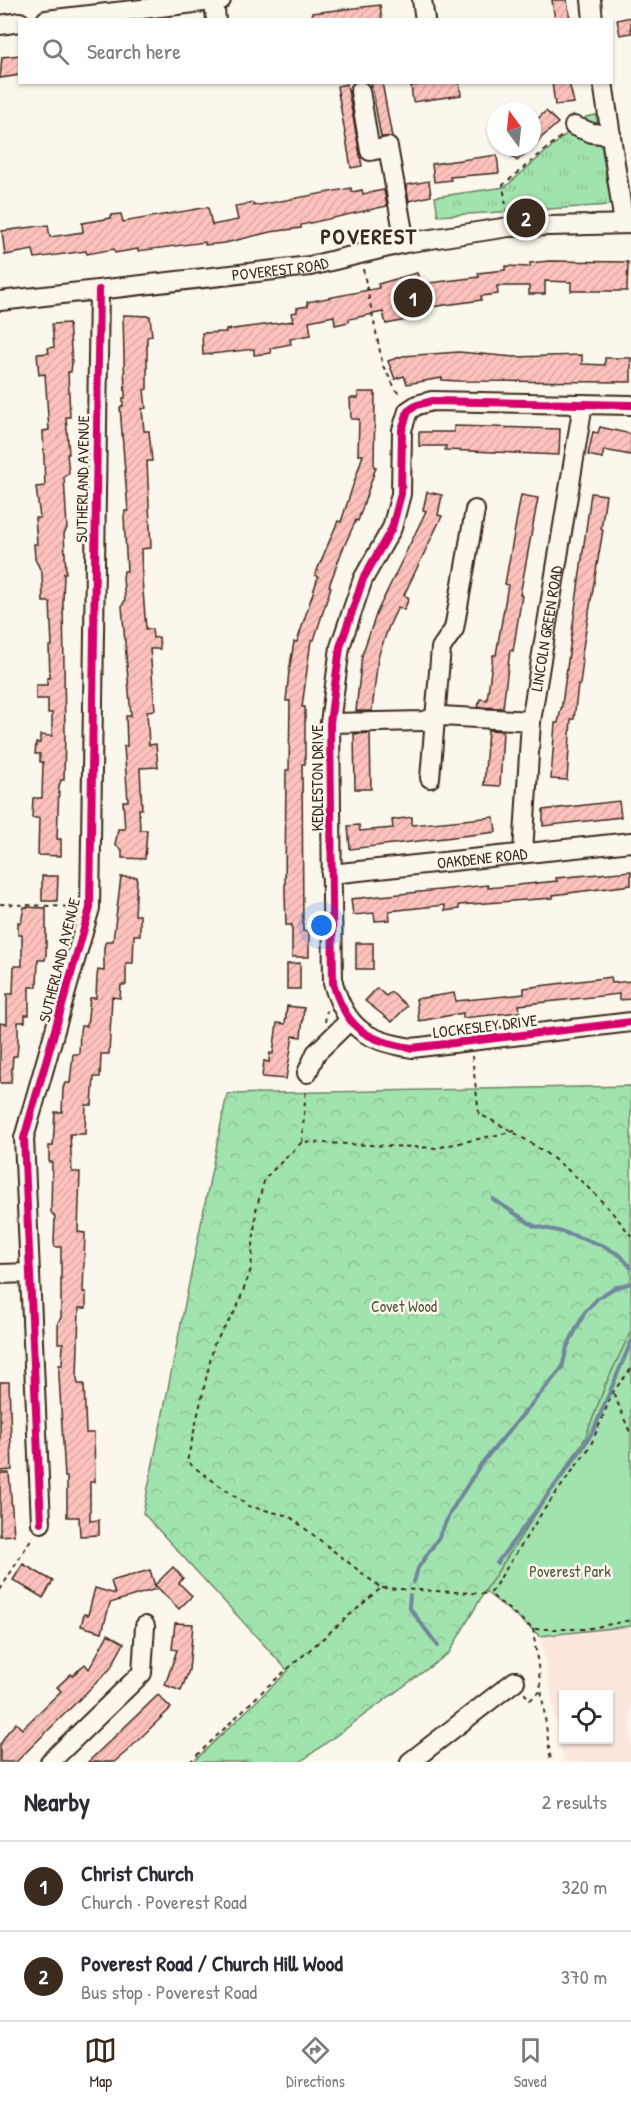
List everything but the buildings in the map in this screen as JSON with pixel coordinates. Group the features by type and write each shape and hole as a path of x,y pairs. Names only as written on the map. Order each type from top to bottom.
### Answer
{"street":[{"path":"63,18 218,0 216,18"},
{"path":"422,0 425,18"},
{"path":"591,0 593,18"},
{"path":"0,25 18,22"},
{"path":"603,84 627,224"},
{"path":"360,91 370,151 388,147 405,243"},
{"path":"574,126 592,133 611,135"},
{"name":"POVEREST ROAD","path":"0,301 310,266 405,243 508,227 627,224"},
{"name":"SUTHERLAND AVENUE","path":"41,1523 24,1138 90,908 99,290"},
{"path":"408,411 417,405 432,401 631,405"},
{"name":"LINCOLN GREEN ROAD","path":"523,853 531,721 583,404"},
{"name":"KEDLESTON DRIVE","path":"350,1020 338,1001 333,983 330,723 340,648 363,579 392,528 401,494 402,430 408,411"},
{"path":"430,778 433,718 441,648 454,629 475,510"},
{"path":"330,723 424,721 441,716 531,721"},
{"name":"OAKDENE ROAD","path":"331,874 631,842"},
{"path":"306,1073 316,1053 350,1020"},
{"name":"LOCKESLEY DRIVE","path":"350,1020 364,1033 383,1043 412,1048 631,1022"},
{"path":"0,1274 30,1273"},
{"path":"50,1762 142,1673 146,1626"},
{"path":"410,1762 516,1682"}],"path":[{"path":"508,227 504,185 574,126"},
{"path":"360,254 383,366 408,411"},
{"path":"0,904 90,908"},
{"path":"471,1041 479,1114 515,1131 578,1175 631,1236"},
{"path":"306,1073 302,1142 265,1178 256,1210 251,1269 237,1308 214,1344 187,1462 248,1506 289,1516 381,1588 490,1594 533,1629 586,1629 631,1620"},
{"path":"302,1142 435,1148 515,1131"},
{"path":"490,1594 543,1511 590,1447 613,1392 631,1369"},
{"path":"613,1392 631,1435"},
{"path":"0,1590 41,1523"},
{"path":"190,1762 268,1686 381,1588"},
{"path":"533,1629 551,1762"},
{"path":"516,1682 530,1700 541,1691"}],"shaded area":[{"path":"631,1626 631,1762 564,1762 561,1744 613,1744 613,1690 559,1690 559,1736 540,1636"}],"green space":[{"path":"596,115 611,205 438,216 435,197 505,187 586,117"},
{"name":"Covet Wood","path":"631,1086 631,1331 606,1384 585,1439 485,1591 449,1653 300,1762 193,1762 288,1671 143,1513 227,1094"},
{"name":"Poverest Park","path":"631,1331 631,1626 540,1636 485,1591 585,1439 606,1384"}],"waterway":[{"path":"493,1199 534,1226 563,1232 604,1246 621,1256 631,1268"},
{"path":"414,1582 418,1568 439,1537 451,1511 481,1464 562,1368 567,1347 585,1312 598,1298 614,1288 631,1283"},
{"path":"497,1563 582,1449 594,1429 631,1342"},
{"path":"410,1595 409,1607 438,1646"}],"cycle path":[{"path":"41,1523 24,1138 90,908 99,290"},
{"path":"631,405 432,401 417,405 408,411 402,430 401,494 392,528 363,579 340,647 330,723 333,983 344,1012 360,1030 382,1041 412,1048 631,1022"}],"place":[{"name":"Poverest Road / Church Hill Wood","path":"526,218"},
{"name":"Christ Church","path":"413,298"}],"district":[{"name":"POVEREST","path":"369,236"}]}
